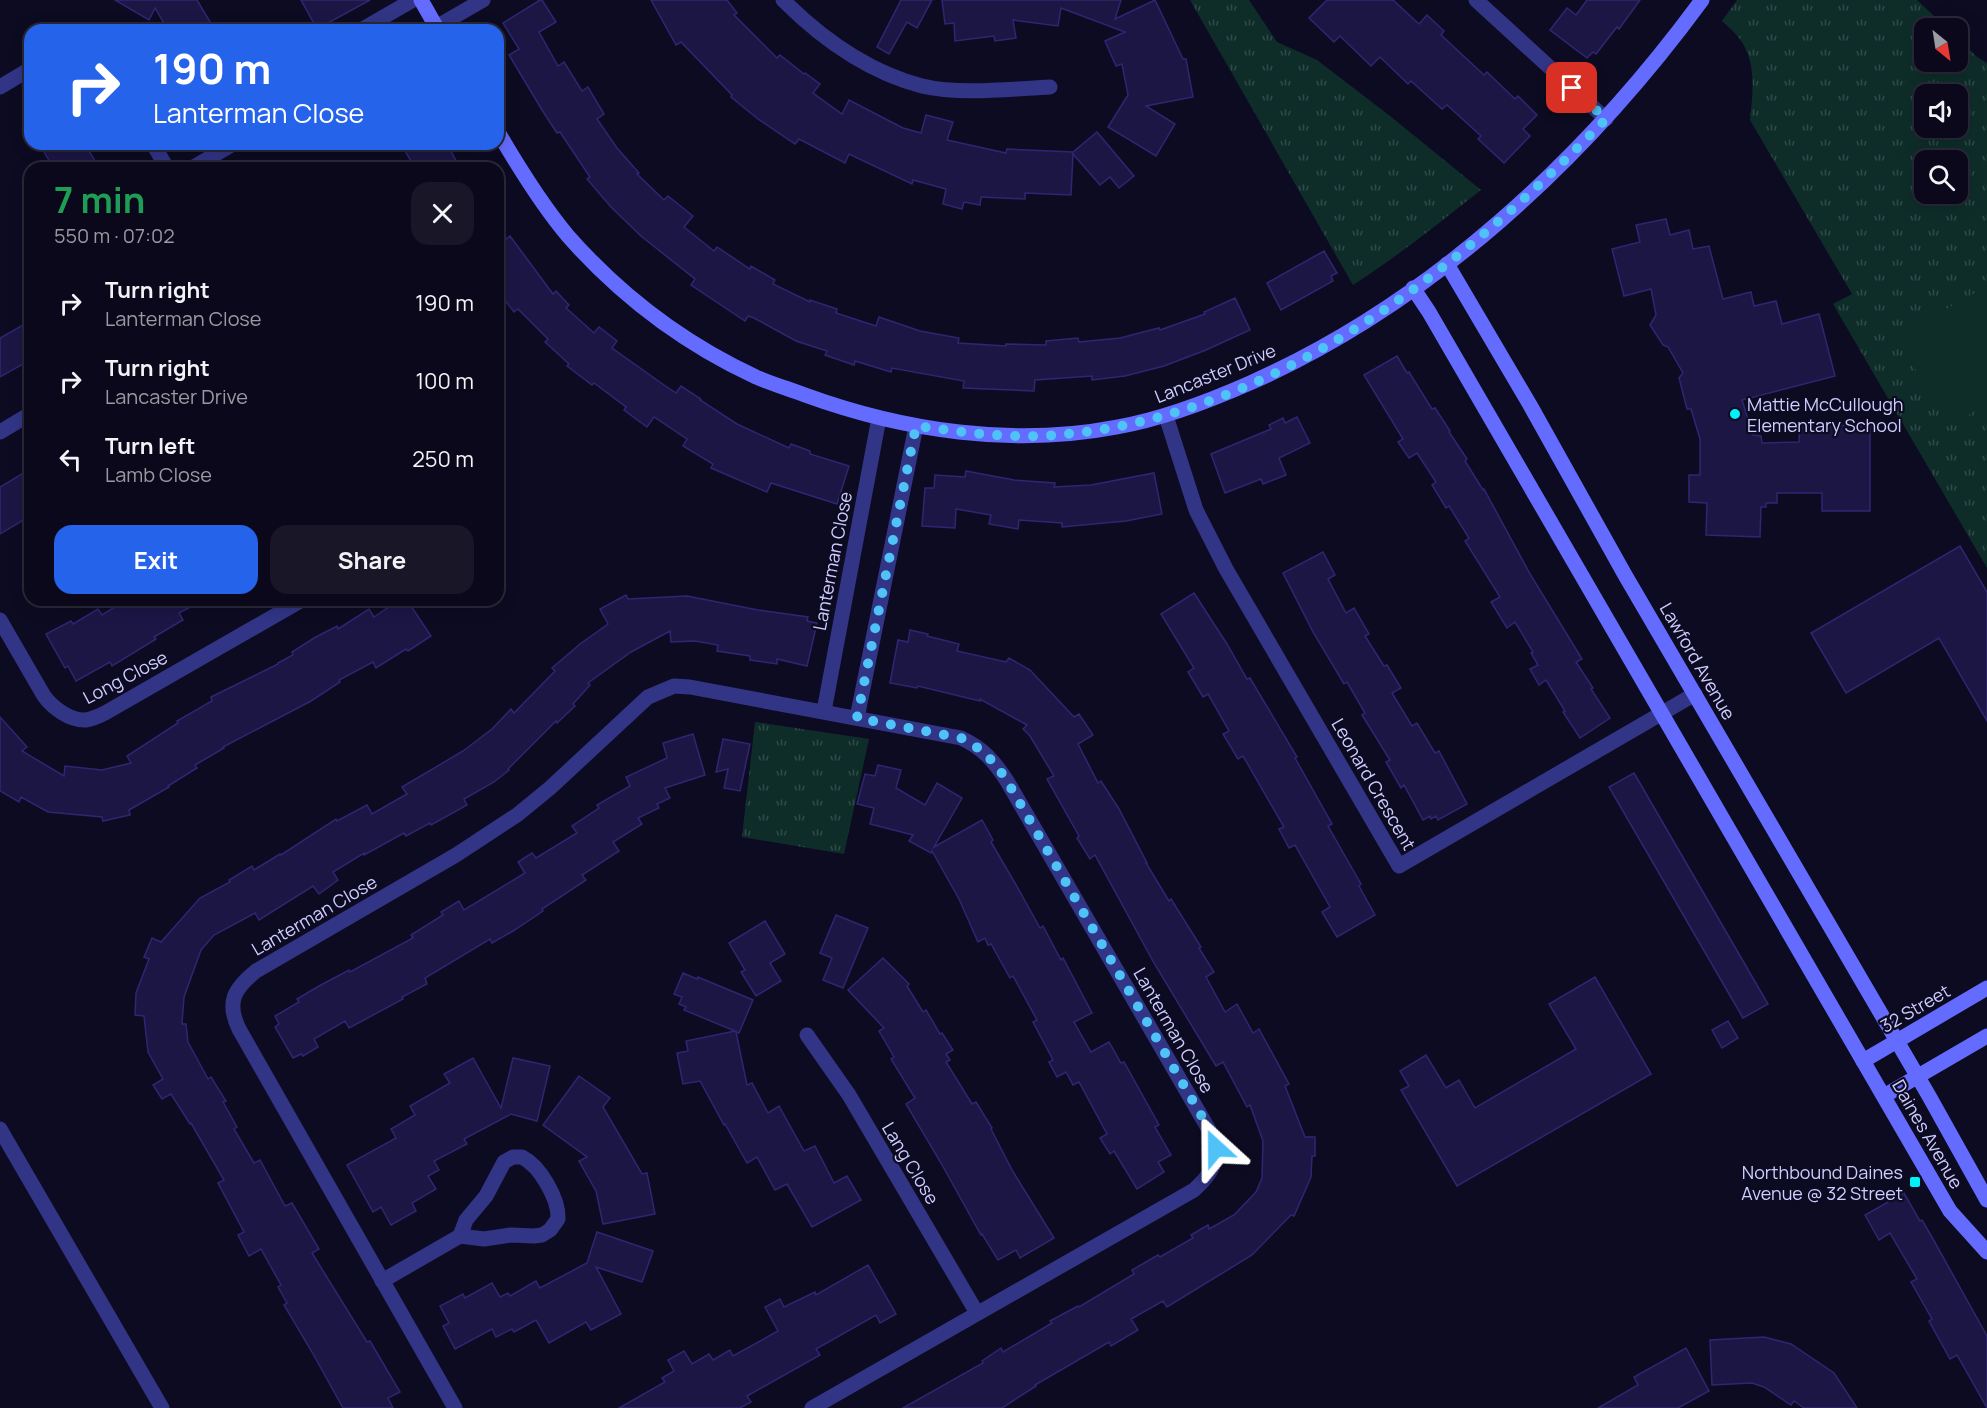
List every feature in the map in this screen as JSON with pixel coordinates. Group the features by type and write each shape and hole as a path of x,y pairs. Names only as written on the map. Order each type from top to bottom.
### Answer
{"street":[{"path":"371,24 413,0"},
{"path":"421,0 433,24"},
{"path":"443,24 483,0"},
{"path":"783,0 814,28 857,59 888,74 922,86 977,90 1050,87"},
{"path":"1476,0 1606,119"},
{"name":"Lancaster Drive","path":"504,142 530,185 568,235 608,277 656,317 702,348 757,378 843,409 916,426 990,435 1053,435 1118,427 1166,416 1201,404 1285,368 1371,317 1447,264 1563,163 1647,72 1702,0"},
{"path":"0,87 24,73"},
{"path":"202,162 223,150"},
{"name":"Lawford Avenue","path":"1447,264 1918,1076"},
{"path":"1413,288 1863,1060"},
{"name":"Leonard Crescent","path":"1166,416 1190,493 1204,528 1400,866 1695,694"},
{"path":"0,432 24,418"},
{"name":"Lanterman Close","path":"824,711 879,418"},
{"path":"857,718 916,426"},
{"name":"Long Close","path":"0,620 51,706 85,720 105,713 292,606"},
{"name":"Lanterman Close","path":"455,1408 239,1029 231,1009 233,999 245,980 256,971 456,855 517,815 550,788 648,697 674,686 824,711 961,738 974,744 990,757 1007,781 1212,1135 1216,1148 1215,1162 1211,1172 1194,1190 812,1408"},
{"name":"32 Street","path":"1863,1060 1987,988"},
{"name":"Lang Close","path":"807,1035 849,1095 977,1313"},
{"path":"1884,1096 1987,1036"},
{"name":"Daines Avenue","path":"1863,1060 1950,1211 1987,1252"},
{"name":"Daines Avenue","path":"1918,1076 1987,1200"},
{"path":"0,1129 162,1408"},
{"path":"382,1281 460,1236 484,1239 511,1235 542,1235 555,1225 558,1219 558,1206 535,1166 522,1156 513,1157 504,1162 486,1196 466,1220 460,1236"}],"green space":[{"path":"1190,0 1249,0 1277,42 1317,60 1481,190 1402,251 1353,285"},
{"path":"1737,0 1917,0 1936,18 1914,18 1914,72 1968,72 1968,48 1987,63 1987,568 1833,304 1852,294 1750,120 1751,67 1745,47 1722,21"},
{"path":"1987,286 1987,404 1948,427 1897,337"},
{"path":"755,722 869,739 844,854 742,837"}],"building":[{"path":"115,0 197,0 211,24 164,24 155,8 149,20"},
{"path":"301,0 370,0 326,24 314,24"},
{"path":"542,0 556,22 539,32 558,66 564,62 582,91 588,87 604,114 597,119 617,148 639,173 637,174 664,200 668,196 693,216 684,227 714,251 717,247 750,269 751,266 775,280 773,284 810,302 810,300 837,309 836,313 876,326 879,317 920,331 959,338 958,343 1006,346 1006,344 1046,345 1046,341 1078,338 1079,342 1120,338 1159,328 1160,330 1205,314 1204,312 1235,298 1250,330 1164,366 1125,376 1092,380 1092,376 1035,380 1034,391 963,388 964,381 892,368 891,372 855,361 854,365 825,355 827,351 796,341 754,318 748,316 745,321 691,285 695,279 641,236 611,207 587,179 590,177 560,132 557,133 509,55 519,49 503,23"},
{"path":"651,0 727,0 737,13 734,15 777,58 780,55 820,84 813,93 842,114 849,100 903,128 921,133 926,115 953,122 947,140 1006,153 1007,149 1073,152 1097,132 1134,176 1119,188 1110,177 1100,185 1073,154 1071,195 1025,193 1025,199 981,197 980,205 964,202 962,209 943,204 946,189 913,180 912,184 849,154 845,163 799,139 795,144 758,119 731,97 732,95 681,42 676,45"},
{"path":"901,0 932,0 917,28 907,22 889,54 877,47"},
{"path":"942,0 1121,0 1115,19 1155,0 1183,59 1186,59 1193,97 1146,106 1175,124 1156,156 1108,127 1128,95 1122,64 1116,66 1105,41 1125,32 1061,8 1058,26 1013,20 1016,38 995,41 994,36 955,41 954,23 945,24"},
{"path":"1327,0 1393,0 1419,24 1427,15 1444,31 1441,35 1484,75 1487,72 1515,99 1518,96 1537,115 1523,129 1530,136 1504,163 1478,139 1481,136 1447,105 1442,109 1411,81 1408,84 1380,57 1371,66 1340,36 1334,42 1309,18"},
{"path":"1587,0 1640,0 1619,29 1617,27 1596,54 1593,52 1587,58 1550,30 1567,8 1576,15"},
{"path":"43,150 89,150 95,161 93,162 50,162"},
{"path":"404,150 450,150 457,162 412,162"},
{"path":"1666,219 1670,235 1689,230 1693,249 1709,246 1723,299 1751,292 1754,306 1776,301 1782,324 1819,314 1835,376 1742,400 1753,435 1761,436 1762,443 1799,442 1800,425 1870,426 1870,511 1822,511 1822,493 1777,493 1777,503 1766,503 1766,507 1761,507 1760,537 1706,535 1707,503 1689,502 1689,475 1700,475 1700,439 1691,409 1687,409 1679,378 1683,373 1668,347 1663,345 1650,325 1656,315 1651,289 1624,296 1612,249 1640,242 1636,225"},
{"path":"510,236 553,294 556,291 569,305 566,308 594,333 599,327 617,341 612,348 676,393 681,386 737,424 789,448 791,444 810,451 810,454 849,466 837,504 771,483 767,492 711,468 713,464 683,446 687,439 654,417 647,427 624,410 626,407 567,366 569,364 545,342 548,339 518,309 514,312 504,299 504,240"},
{"path":"1324,251 1337,273 1331,276 1333,281 1281,310 1267,283"},
{"path":"24,324 24,363 0,377 0,338"},
{"path":"1397,356 1432,409 1435,408 1450,431 1530,574 1582,659 1576,662 1610,718 1580,738 1546,680 1539,685 1530,669 1538,665 1531,653 1533,652 1515,622 1507,628 1491,602 1500,597 1465,541 1469,538 1449,506 1446,508 1432,485 1436,482 1417,453 1409,458 1398,442 1403,439 1364,375"},
{"path":"1297,417 1310,443 1279,458 1286,475 1263,484 1261,479 1225,493 1211,454 1271,429 1269,425 1283,418 1285,423"},
{"path":"966,471 1014,480 1055,483 1054,487 1091,485 1154,473 1162,514 1126,521 1062,527 1062,523 1019,520 1018,529 989,524 991,515 956,509 955,528 922,526 925,488 934,488 935,475 965,477"},
{"path":"24,473 24,520 0,534 0,487"},
{"path":"1960,546 1987,592 1987,721 1939,638 1846,693 1811,633"},
{"path":"1323,552 1335,575 1328,579 1346,613 1354,608 1369,634 1365,636 1401,688 1392,693 1412,726 1417,723 1435,753 1439,751 1467,804 1438,820 1436,816 1431,819 1430,816 1423,820 1404,785 1401,788 1386,762 1390,760 1362,715 1365,713 1347,682 1344,684 1313,632 1283,573"},
{"path":"1194,593 1247,679 1250,678 1297,757 1295,758 1332,824 1328,826 1361,884 1359,886 1375,915 1337,937 1322,912 1330,907 1295,845 1289,848 1279,829 1284,827 1243,756 1238,759 1223,734 1229,731 1208,694 1203,697 1188,672 1194,668 1161,614"},
{"path":"626,595 628,599 687,596 808,617 807,621 817,623 807,666 777,659 777,664 750,660 750,656 717,651 718,645 695,641 671,642 670,631 631,652 588,683 590,685 573,704 575,706 557,723 556,721 509,770 494,782 464,799 467,805 431,825 430,823 406,836 404,833 364,855 364,853 333,872 338,880 319,894 313,886 259,920 255,913 214,935 201,950 184,997 182,1024 186,1024 188,1042 208,1079 211,1077 226,1101 223,1102 237,1127 234,1129 254,1163 260,1160 285,1206 292,1203 319,1249 312,1253 367,1342 370,1341 400,1392 388,1398 393,1408 343,1408 284,1305 287,1303 278,1287 281,1285 261,1249 249,1256 238,1235 244,1232 218,1183 224,1180 191,1123 171,1094 162,1099 153,1085 163,1079 148,1052 144,1016 135,1015 136,993 149,959 144,957 152,938 161,942 200,898 230,882 229,880 252,866 254,870 281,855 336,819 337,821 367,805 372,814 407,794 402,787 463,751 492,729 511,709 514,713 555,671 552,668 608,624 600,609"},
{"path":"116,606 192,606 179,613 183,620 154,637 156,639 112,666 110,662 76,681 68,666 65,668 46,634 71,621 73,624 98,609 102,615"},
{"path":"390,606 411,606 431,636 376,668 373,662 339,680 340,682 311,701 223,747 195,765 197,768 169,787 129,810 130,815 103,821 102,817 48,812 21,797 19,802 0,791 0,717 27,747 22,751 64,776 65,766 102,770 131,763 127,756 178,723 177,721 212,701 211,697 278,664 314,638 337,626 338,629 369,609 374,617"},
{"path":"910,630 959,644 957,651 1006,662 1009,658 1030,670 1074,717 1079,714 1093,735 1078,744 1098,783 1101,781 1119,809 1146,863 1169,901 1171,899 1201,947 1199,948 1214,972 1206,977 1225,1012 1237,1004 1253,1033 1259,1029 1289,1084 1285,1086 1305,1137 1315,1137 1315,1156 1312,1156 1311,1177 1294,1216 1291,1215 1252,1255 1167,1307 1163,1301 1131,1319 1138,1330 1111,1346 1109,1342 1035,1385 1002,1408 903,1408 983,1363 982,1361 1001,1348 1003,1352 1052,1323 1050,1321 1079,1307 1134,1274 1132,1270 1193,1238 1191,1235 1208,1225 1209,1229 1234,1215 1256,1192 1262,1178 1263,1141 1250,1105 1247,1107 1223,1062 1216,1066 1154,963 1095,855 1090,859 1077,838 1079,836 1047,779 1054,776 1030,736 1023,729 1027,725 980,699 980,701 918,686 917,688 890,683 898,640 908,642"},
{"path":"693,734 705,775 665,788 670,798 657,804 659,808 638,818 642,824 613,842 619,851 582,875 586,880 513,931 492,943 490,939 425,978 427,984 402,997 403,999 349,1028 345,1021 314,1039 318,1047 303,1056 301,1054 293,1058 275,1027 279,1024 275,1016 299,1002 297,999 319,986 413,938 411,935 443,915 441,912 459,901 464,910 525,873 518,862 532,853 536,858 577,833 572,826 599,808 597,805 630,786 626,777 667,758 663,743"},
{"path":"723,739 750,744 740,791 724,788 728,769 716,772"},
{"path":"878,765 901,770 896,788 925,805 937,783 962,798 934,847 982,820 993,840 991,842 1040,928 1043,926 1061,960 1063,958 1092,1013 1074,1022 1091,1052 1109,1042 1121,1063 1124,1062 1159,1125 1155,1127 1171,1155 1158,1162 1164,1172 1137,1189 1114,1151 1110,1154 1100,1138 1107,1134 1079,1082 1073,1085 1066,1072 1057,1077 1049,1062 1053,1060 1033,1022 1037,1020 1013,976 1010,978 991,944 988,945 985,938 978,942 959,899 932,851 931,853 909,841 913,835 870,824 874,808 857,804 865,774 875,776"},
{"path":"1634,773 1768,1004 1743,1018 1609,787"},
{"path":"836,915 868,928 843,988 823,980 832,958 820,953"},
{"path":"765,921 785,954 770,963 781,981 756,996 741,972 745,970 729,943"},
{"path":"883,958 909,984 907,986 923,1012 926,1010 940,1034 942,1033 953,1050 946,1054 950,1060 946,1062 972,1104 976,1102 992,1128 1012,1170 1054,1238 1020,1258 1016,1250 998,1260 981,1235 906,1104 915,1098 891,1059 894,1057 879,1031 884,1028 848,990"},
{"path":"683,973 753,1000 739,1033 736,1032 747,1085 752,1083 768,1113 779,1106 804,1151 815,1146 834,1183 847,1176 861,1200 812,1227 787,1184 775,1190 757,1157 747,1163 700,1081 683,1084 677,1053 688,1051 686,1041 735,1031 684,1010 686,1007 679,1004 682,997 674,994"},
{"path":"1595,977 1651,1074 1457,1186 1401,1090 1409,1086 1400,1071 1426,1055 1446,1088 1459,1080 1475,1108 1576,1049 1549,1004"},
{"path":"1728,1021 1738,1038 1722,1048 1712,1030"},
{"path":"473,1058 501,1108 513,1058 550,1066 537,1121 511,1114 464,1139 467,1144 434,1161 439,1170 428,1176 436,1189 412,1203 416,1211 391,1225 381,1207 373,1212 347,1165 396,1138 391,1129 415,1115 410,1106 450,1083 444,1074"},
{"path":"579,1076 610,1098 603,1107 642,1174 647,1173 655,1214 603,1224 596,1191 579,1161 587,1157 543,1125"},
{"path":"1904,1193 1920,1221 1922,1220 1987,1336 1987,1408 1957,1355 1950,1359 1929,1321 1932,1319 1911,1282 1917,1279 1890,1233 1879,1240 1865,1215"},
{"path":"597,1232 653,1251 642,1282 596,1267 621,1314 591,1330 586,1322 549,1343 536,1320 514,1332 512,1329 496,1337 492,1329 455,1349 443,1326 449,1323 440,1306 463,1294 465,1298 492,1283 500,1297 508,1293 510,1296 536,1281 540,1288 587,1263"},
{"path":"868,1265 896,1314 880,1323 876,1315 816,1349 820,1355 747,1396 751,1402 740,1408 619,1408 665,1382 662,1378 674,1371 668,1360 684,1351 692,1364 709,1354 713,1360 730,1350 733,1356 778,1331 765,1307 780,1299 784,1307 815,1292 816,1295"},
{"path":"1764,1337 1791,1344 1834,1373 1857,1408 1804,1408 1794,1401 1791,1405 1764,1387 1752,1383 1712,1385 1710,1340"},
{"path":"1686,1348 1709,1391 1678,1408 1598,1408 1638,1385 1634,1377"}],"place":[{"name":"Mattie McCullough Elementary School","path":"1735,414"},
{"name":"Northbound Daines Avenue @ 32 Street","path":"1915,1182"}],"route":[{"path":"1216,1148 1201,1115 1007,781 990,757 974,744 961,738 857,718 916,426 990,435 1021,436 1053,435 1118,427 1166,416 1201,404 1285,368 1371,317 1447,264 1563,163 1606,119 1572,88"}]}
